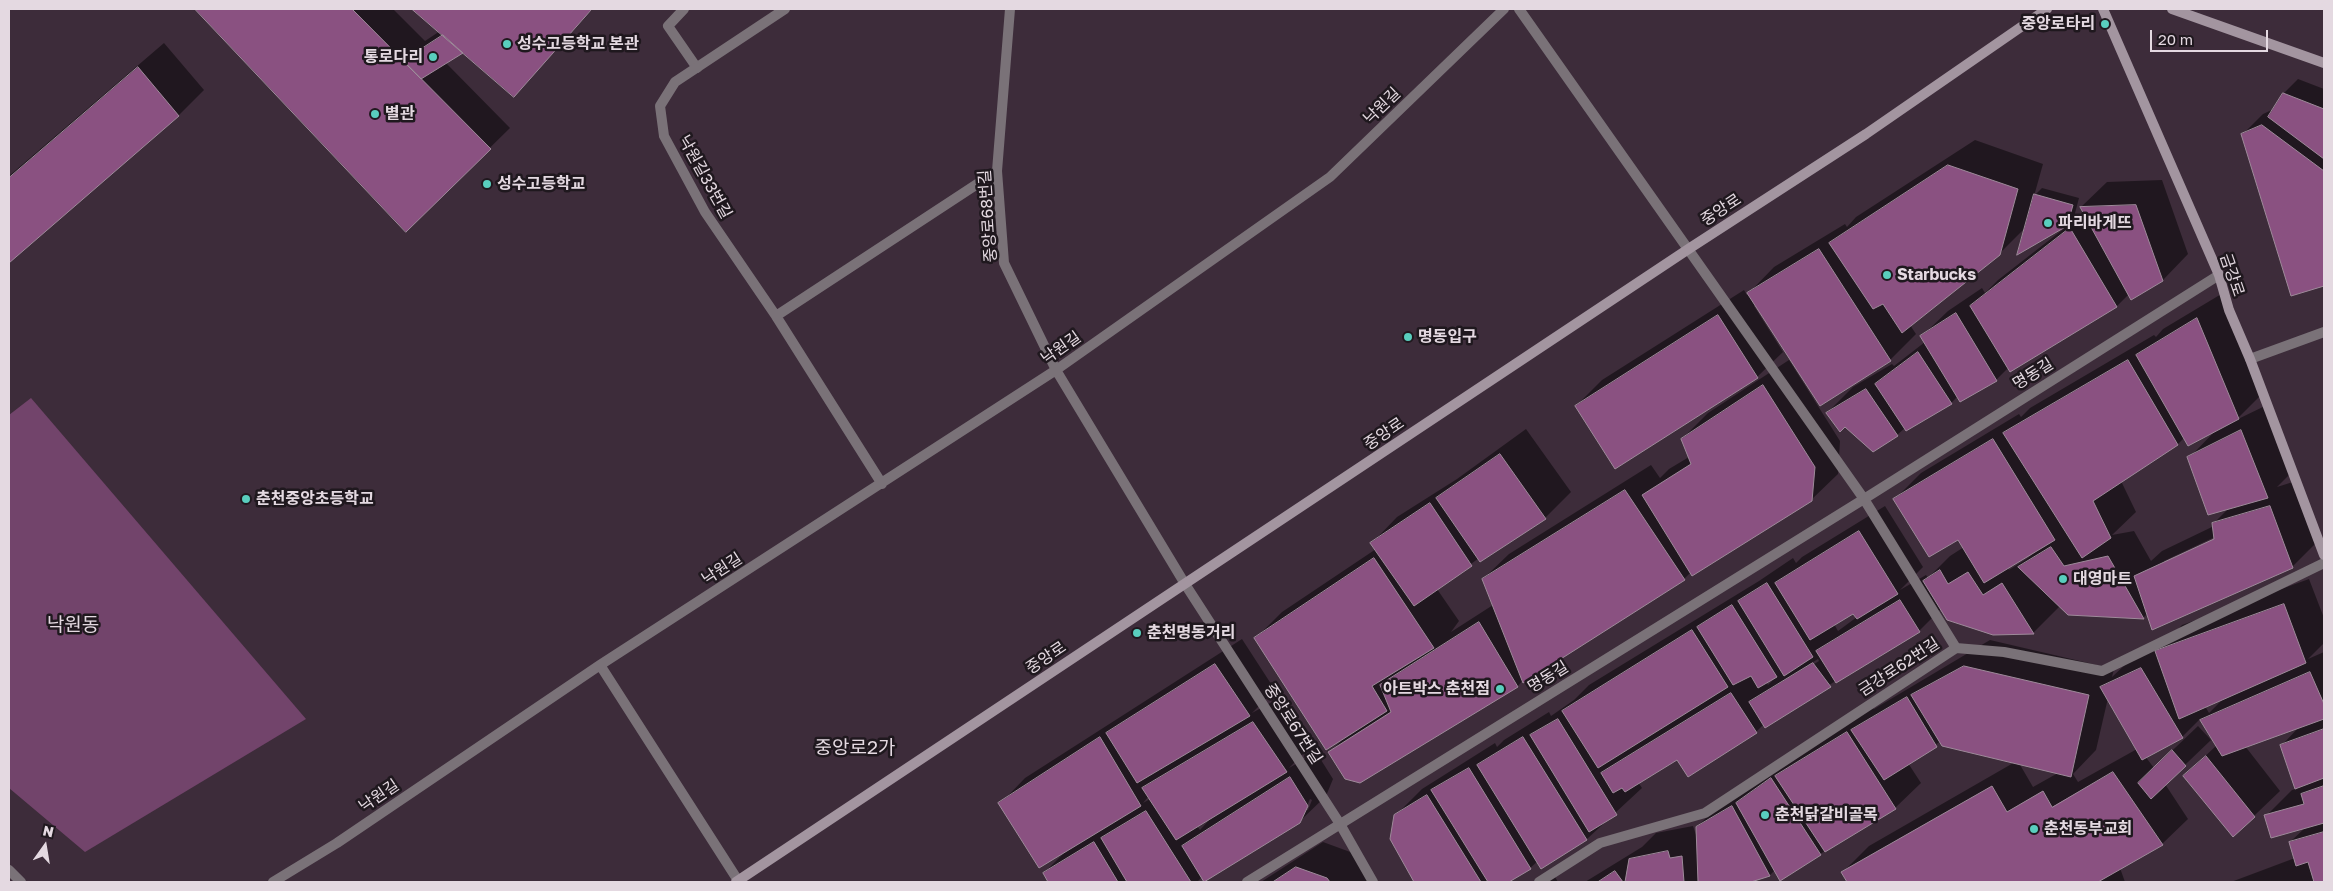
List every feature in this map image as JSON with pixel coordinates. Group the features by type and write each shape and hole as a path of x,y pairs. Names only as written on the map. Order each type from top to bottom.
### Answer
{"street":[{"path":"684,9 668,26 697,68"},
{"name":"낙원길33번길","path":"785,9 675,82 660,106 664,136 705,212 776,316 882,484"},
{"name":"중앙로68번길","path":"1010,9 998,171 1004,263 1056,370 1185,584"},
{"name":"낙원길","path":"273,882 337,843 600,665 1056,370 1330,177 1504,9"},
{"path":"1519,9 1690,248 1864,499 1956,648"},
{"name":"중앙로","path":"738,882 1690,248 1866,134 2047,9"},
{"name":"금강로","path":"2103,9 2219,275 2229,310 2250,359 2324,555"},
{"path":"2172,9 2324,63"},
{"path":"776,316 998,171"},
{"name":"명동길","path":"1247,882 1864,499 2219,275"},
{"path":"2250,359 2324,332"},
{"name":"금강로62번길","path":"1539,882 1600,843 1705,813 1956,648 2004,652 2102,671 2324,563"},
{"name":"중앙로67번길","path":"1185,584 1340,824 1373,882"},
{"path":"600,665 738,882"},
{"path":"9,870 21,882"}],"shaded area":[{"path":"31,398 306,719 85,852 9,788 9,415"}],"building":[{"name":"별관","path":"195,9 352,9 491,149 406,232"},
{"name":"성수고등학교 본관","path":"412,9 592,9 514,97"},
{"name":"통로다리","path":"443,35 463,53 421,79 403,61"},
{"path":"138,67 179,116 9,263 9,178"},
{"path":"2283,93 2324,109 2324,159 2268,117"},
{"path":"2262,125 2324,171 2324,286 2291,296 2241,134"},
{"path":"1948,165 2018,189 2000,255 1902,333 1883,304 1873,309 1829,243"},
{"path":"2034,194 2073,205 2067,226 2017,255"},
{"path":"2136,205 2163,281 2131,300 2080,207"},
{"path":"2070,228 2117,307 2010,372 1970,306"},
{"path":"1819,249 1891,361 1820,406 1747,293"},
{"path":"1956,313 1997,381 1960,402 1920,336"},
{"path":"1718,315 1758,378 1615,469 1575,406"},
{"path":"2197,318 2239,419 2188,446 2136,355"},
{"path":"1918,352 1952,404 1906,431 1875,384"},
{"path":"2128,360 2178,445 2093,501 2111,538 2082,558 2003,433"},
{"path":"1763,385 1815,467 1812,501 1692,576 1642,495 1691,464 1681,439"},
{"path":"1866,389 1898,436 1873,452 1845,427 1840,432 1826,413"},
{"path":"2241,430 2268,498 2208,515 2187,457"},
{"path":"1993,439 2055,540 1984,583 1958,540 1929,557 1893,499"},
{"path":"1500,454 1546,519 1480,562 1436,498"},
{"path":"1625,490 1685,580 1523,683 1482,579"},
{"path":"1430,503 1472,566 1414,606 1370,543"},
{"path":"2270,506 2293,568 2152,630 2134,576 2214,539 2212,523"},
{"path":"1859,531 1898,594 1857,619 1853,614 1810,640 1775,583"},
{"path":"2051,547 2064,566 2108,556 2144,619 2068,615 2018,567"},
{"path":"1374,558 1434,648 1372,686 1387,711 1326,750 1254,638"},
{"path":"1940,570 1948,584 1968,572 1983,595 2002,583 2034,634 1993,635 1947,620 1923,581"},
{"path":"1767,583 1813,657 1784,676 1738,601"},
{"path":"1900,600 1920,632 1836,683 1816,651"},
{"path":"2284,604 2306,663 2179,719 2155,651"},
{"path":"1732,605 1777,677 1758,688 1751,676 1733,685 1697,627"},
{"path":"1479,622 1518,687 1360,783 1345,779 1328,752 1391,712 1380,685"},
{"path":"1692,630 1728,687 1598,768 1562,711"},
{"path":"1813,663 1831,687 1765,728 1749,702"},
{"path":"1215,664 1250,716 1137,783 1106,733"},
{"path":"1964,666 2089,695 2071,777 1942,746 1911,695"},
{"path":"2141,668 2183,738 2142,760 2100,687"},
{"path":"2310,672 2324,704 2324,719 2222,756 2200,720"},
{"path":"1731,693 1757,733 1688,777 1677,760 1625,792 1622,788 1613,793 1601,773"},
{"path":"1907,697 1937,747 1884,780 1851,730"},
{"path":"1558,719 1617,815 1589,832 1530,735"},
{"path":"1253,722 1287,772 1176,840 1142,788"},
{"path":"2324,729 2324,778 2295,789 2280,745"},
{"path":"1847,732 1896,809 1825,852 1775,776"},
{"path":"1100,737 1141,806 1039,868 998,803"},
{"path":"1523,737 1587,840 1541,869 1477,765"},
{"path":"2172,750 2186,766 2151,799 2138,783"},
{"path":"2206,756 2255,817 2233,837 2183,776"},
{"path":"1469,768 1531,869 1509,882 1488,882 1431,790"},
{"name":"춘천동부교회","path":"2113,772 2163,845 2098,882 1847,882 1841,872 1992,786 2007,812 2043,791 2052,807"},
{"path":"1290,777 1308,806 1300,823 1204,882 1182,846"},
{"path":"1771,778 1821,855 1780,881 1736,803"},
{"path":"2324,786 2324,823 2271,838 2264,815 2304,804 2301,794"},
{"path":"1427,795 1481,882 1414,882 1390,839 1394,815"},
{"path":"1732,806 1770,876 1751,882 1698,882 1696,827"},
{"path":"1146,811 1191,882 1127,882 1101,838"},
{"path":"2324,832 2324,882 2314,882 2308,862 2296,866 2289,842"},
{"path":"1094,842 1118,882 1048,882 1043,873"},
{"path":"1668,851 1670,858 1682,856 1684,882 1625,882 1629,859"},
{"path":"1296,867 1327,878 1330,882 1273,882"},
{"path":"1615,871 1623,882 1598,882"}],"place":[{"name":"중앙로타리","path":"2105,24"},
{"name":"성수고등학교 본관","path":"507,44"},
{"name":"통로다리","path":"433,57"},
{"name":"별관","path":"375,114"},
{"name":"성수고등학교","path":"487,184"},
{"name":"파리바게뜨","path":"2048,223"},
{"name":"Starbucks","path":"1887,275"},
{"name":"명동입구","path":"1408,337"},
{"name":"춘천중앙초등학교","path":"246,499"},
{"name":"대영마트","path":"2063,579"},
{"name":"춘천명동거리","path":"1137,633"},
{"name":"아트박스 춘천점","path":"1500,689"},
{"name":"춘천닭갈비골목","path":"1765,815"},
{"name":"춘천동부교회","path":"2034,829"}],"district":[{"name":"낙원동","path":"73,625"},
{"name":"중앙로2가","path":"855,748"}]}
